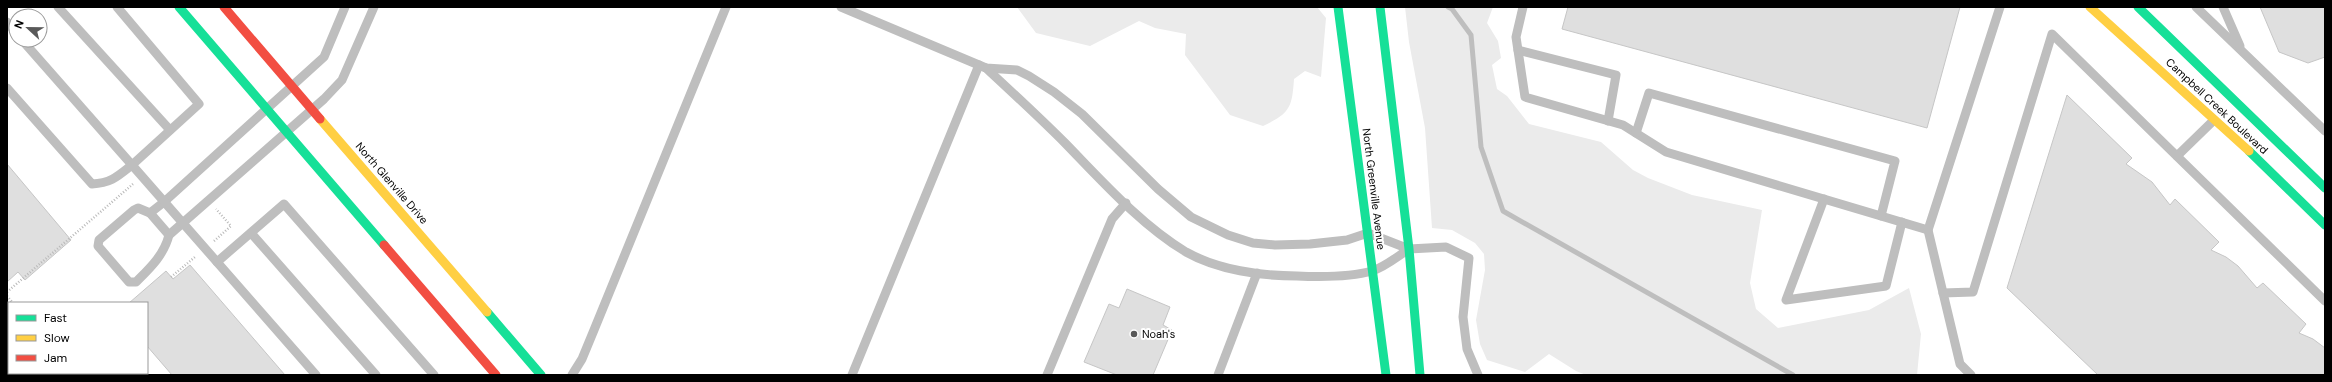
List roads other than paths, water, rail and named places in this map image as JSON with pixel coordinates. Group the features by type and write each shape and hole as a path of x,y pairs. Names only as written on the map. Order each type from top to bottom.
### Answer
{"street":[{"path":"179,7 496,375"},
{"name":"North Glenville Drive","path":"224,7 293,85 541,375"},
{"name":"North Greenville Avenue","path":"1338,7 1386,375"},
{"path":"1380,7 1409,249 1420,375"},
{"name":"Campbell Creek Boulevard","path":"2090,7 2214,120 2318,202 2325,225"},
{"name":"Campbell Creek Boulevard","path":"2138,7 2325,188"}],"lane":[{"path":"58,7 170,130"},
{"path":"7,88 92,184 105,183 132,165 199,104 117,7"},
{"path":"150,213 324,57 344,7"},
{"path":"169,235 150,213 138,208 99,240 98,246 132,283 156,262 167,244 169,235 313,109 342,80 374,7"},
{"path":"572,375 582,359 726,7"},
{"path":"841,7 983,66 1017,70 1054,92 1082,114 1158,189 1191,217 1228,235 1253,243 1275,245 1332,242 1368,233 1409,249 1446,247 1469,258 1463,317 1467,349 1478,375"},
{"path":"1523,7 1516,37 1525,96 1623,125 1666,152 1928,230"},
{"path":"1971,375 1960,364 1928,230 2000,7"},
{"path":"2196,7 2325,131"},
{"path":"2223,7 2241,50"},
{"path":"1943,293 1973,292 2052,34 2325,301"},
{"path":"29,48 316,375"},
{"path":"1518,50 1616,75 1608,121"},
{"path":"983,66 1126,203 1158,232 1186,252 1213,263 1257,273 1280,276 1321,277 1373,270 1409,249"},
{"path":"852,375 983,66"},
{"path":"1636,133 1649,93 1895,161 1881,216"},
{"path":"2177,156 2214,120"},
{"path":"1824,199 1786,300 1886,286 1902,222"},
{"path":"1047,375 1112,219 1126,203"},
{"path":"217,262 284,204 434,375"},
{"path":"251,233 376,375"},
{"path":"1218,375 1257,273"}],"waterway":[{"path":"1448,7 1452,9 1471,35 1481,147 1503,211 1793,375"}],"place":[{"name":"Noah's","path":"1134,334"}]}
